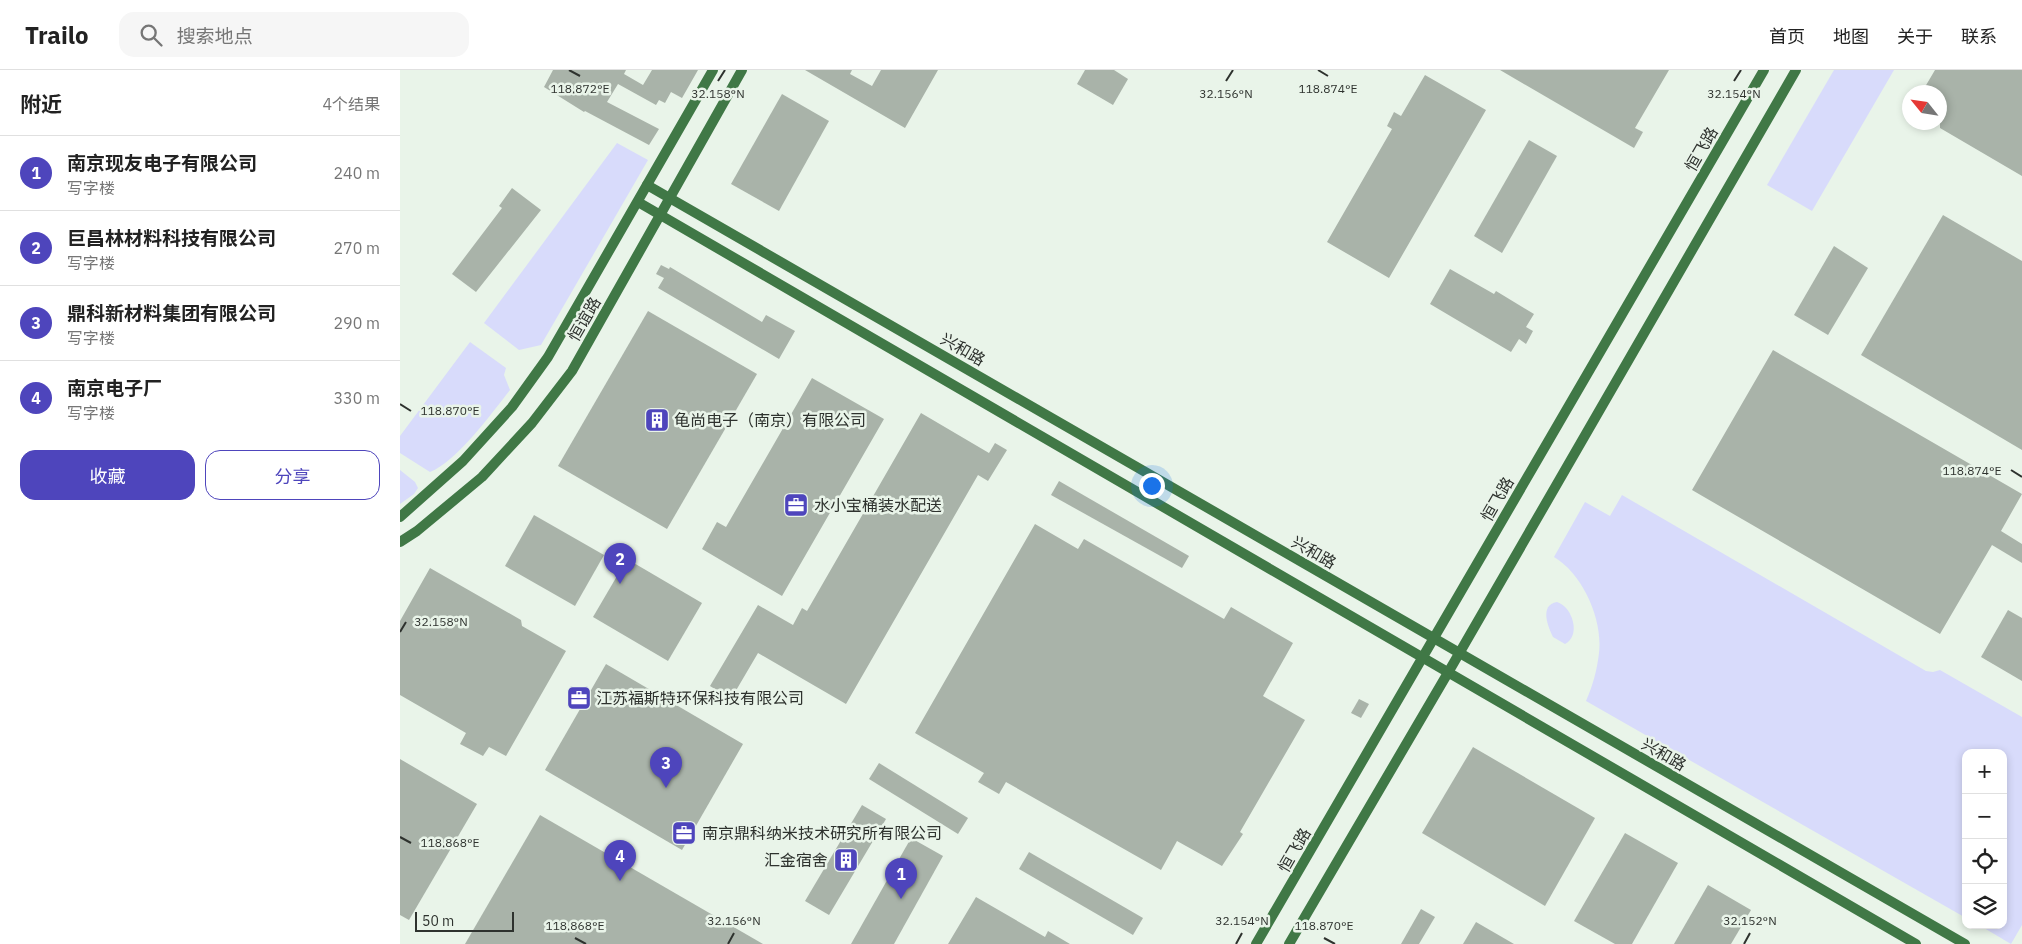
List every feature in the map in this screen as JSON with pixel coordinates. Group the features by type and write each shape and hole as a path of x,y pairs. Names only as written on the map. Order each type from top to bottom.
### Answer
{"main road":[{"name":"恒谊路","path":"400,517 463,461 512,407 548,357 713,70"},
{"name":"恒谊路","path":"400,542 417,531 482,477 532,423 572,371 742,70"},
{"name":"恒飞路","path":"1256,944 1764,70"},
{"path":"1289,944 1460,653 1796,70"},
{"name":"兴和路","path":"647,185 1965,944"},
{"path":"638,202 1449,671 1916,944"}],"shaded area":[{"path":"1834,70 1894,70 1812,211 1767,185"},
{"path":"617,143 648,160 541,345 519,350 484,323"},
{"path":"470,342 506,368 504,375 510,390 462,448 440,467 430,472 400,453 400,436"},
{"path":"400,470 415,482 418,488 414,494 400,504"},
{"path":"1622,495 1926,671 1940,670 2022,717 2022,925 2011,944 1986,929 2007,929 2007,749 1962,749 1962,916 1586,701 1593,683 1599,653 1598,626 1589,599 1582,586 1574,575 1554,557 1585,502 1610,516"},
{"path":"1557,602 1563,605 1571,615 1573,622 1573,635 1565,644 1553,637 1546,617 1548,607"}],"building":[{"path":"553,70 626,70 624,74 643,85 652,70 698,70 682,98 671,92 665,103 659,100 656,105 618,84 607,102 659,129 649,145 584,112 544,87"},
{"path":"805,70 852,70 850,74 872,86 881,70 938,70 905,128"},
{"path":"1085,70 1114,70 1128,79 1113,105 1077,84"},
{"path":"1500,70 1669,70 1635,128 1643,132 1634,148"},
{"path":"1935,70 2022,70 2022,176 1943,130 1947,130 1947,85 1926,85"},
{"path":"1425,75 1486,110 1389,278 1327,242 1392,129 1387,126 1394,112 1401,116"},
{"path":"782,94 829,121 779,211 731,184"},
{"path":"1529,140 1557,156 1502,253 1474,236"},
{"path":"512,188 541,210 476,292 452,274 502,208 499,206"},
{"path":"1943,215 2022,261 2022,450 1861,355"},
{"path":"1834,246 1868,268 1828,335 1794,315"},
{"path":"661,265 669,269 670,267 762,322 766,315 795,331 779,359 658,288 664,278 656,274"},
{"path":"1450,269 1494,294 1496,291 1534,314 1526,327 1533,331 1526,344 1519,339 1511,352 1430,304"},
{"name":"龟尚电子（南京）有限公司","path":"648,311 757,374 667,529 558,466"},
{"path":"1773,350 2022,494 2001,531 2022,544 2022,563 1992,545 1940,634 1692,490"},
{"path":"812,378 884,419 782,596 702,549 717,522 726,527"},
{"path":"921,413 989,453 995,443 1007,450 988,481 978,475 846,704 758,653 731,699 710,686 758,605 793,625 802,608 807,611"},
{"path":"1059,481 1189,556 1182,568 1051,495"},
{"path":"534,515 604,555 575,606 505,566"},
{"path":"1035,524 1078,549 1084,539 1224,619 1231,607 1293,643 1263,696 1305,720 1240,832 1243,834 1222,866 1177,841 1161,870 1006,782 999,794 978,782 984,773 915,733"},
{"path":"627,559 702,603 668,661 593,617"},
{"path":"430,568 521,620 522,626 566,651 506,756 489,747 483,756 460,744 466,733 400,695 400,621"},
{"path":"2008,610 2022,618 2022,681 1981,657"},
{"path":"606,664 743,744 682,850 545,770"},
{"path":"1359,699 1369,704 1361,718 1351,713"},
{"path":"1473,747 1595,818 1545,906 1422,833"},
{"path":"400,759 477,804 409,920 400,915"},
{"path":"879,763 968,818 958,834 869,779"},
{"name":"汇金宿舍","path":"862,805 886,819 829,915 805,901"},
{"path":"540,815 763,944 465,944"},
{"path":"1625,833 1678,863 1632,944 1615,944 1574,921"},
{"path":"911,838 943,856 894,944 851,944"},
{"path":"1029,852 1143,918 1133,935 1019,869"},
{"path":"1708,885 1751,910 1731,944 1674,944"},
{"path":"976,897 1045,937 1048,931 1070,944 948,944"},
{"path":"1421,909 1435,917 1419,944 1401,944"},
{"path":"1476,922 1514,944 1463,944"}],"place":[{"name":"龟尚电子（南京）有限公司","path":"657,420"},
{"name":"水小宝桶装水配送","path":"796,505"},
{"name":"巨昌林材料科技有限公司","path":"620,584"},
{"name":"江苏福斯特环保科技有限公司","path":"579,698"},
{"name":"鼎科新材料集团有限公司","path":"666,788"},
{"name":"南京鼎科纳米技术研究所有限公司","path":"684,833"},
{"name":"汇金宿舍","path":"846,860"},
{"name":"南京电子厂","path":"620,881"},
{"name":"南京现友电子有限公司","path":"901,899"}]}
